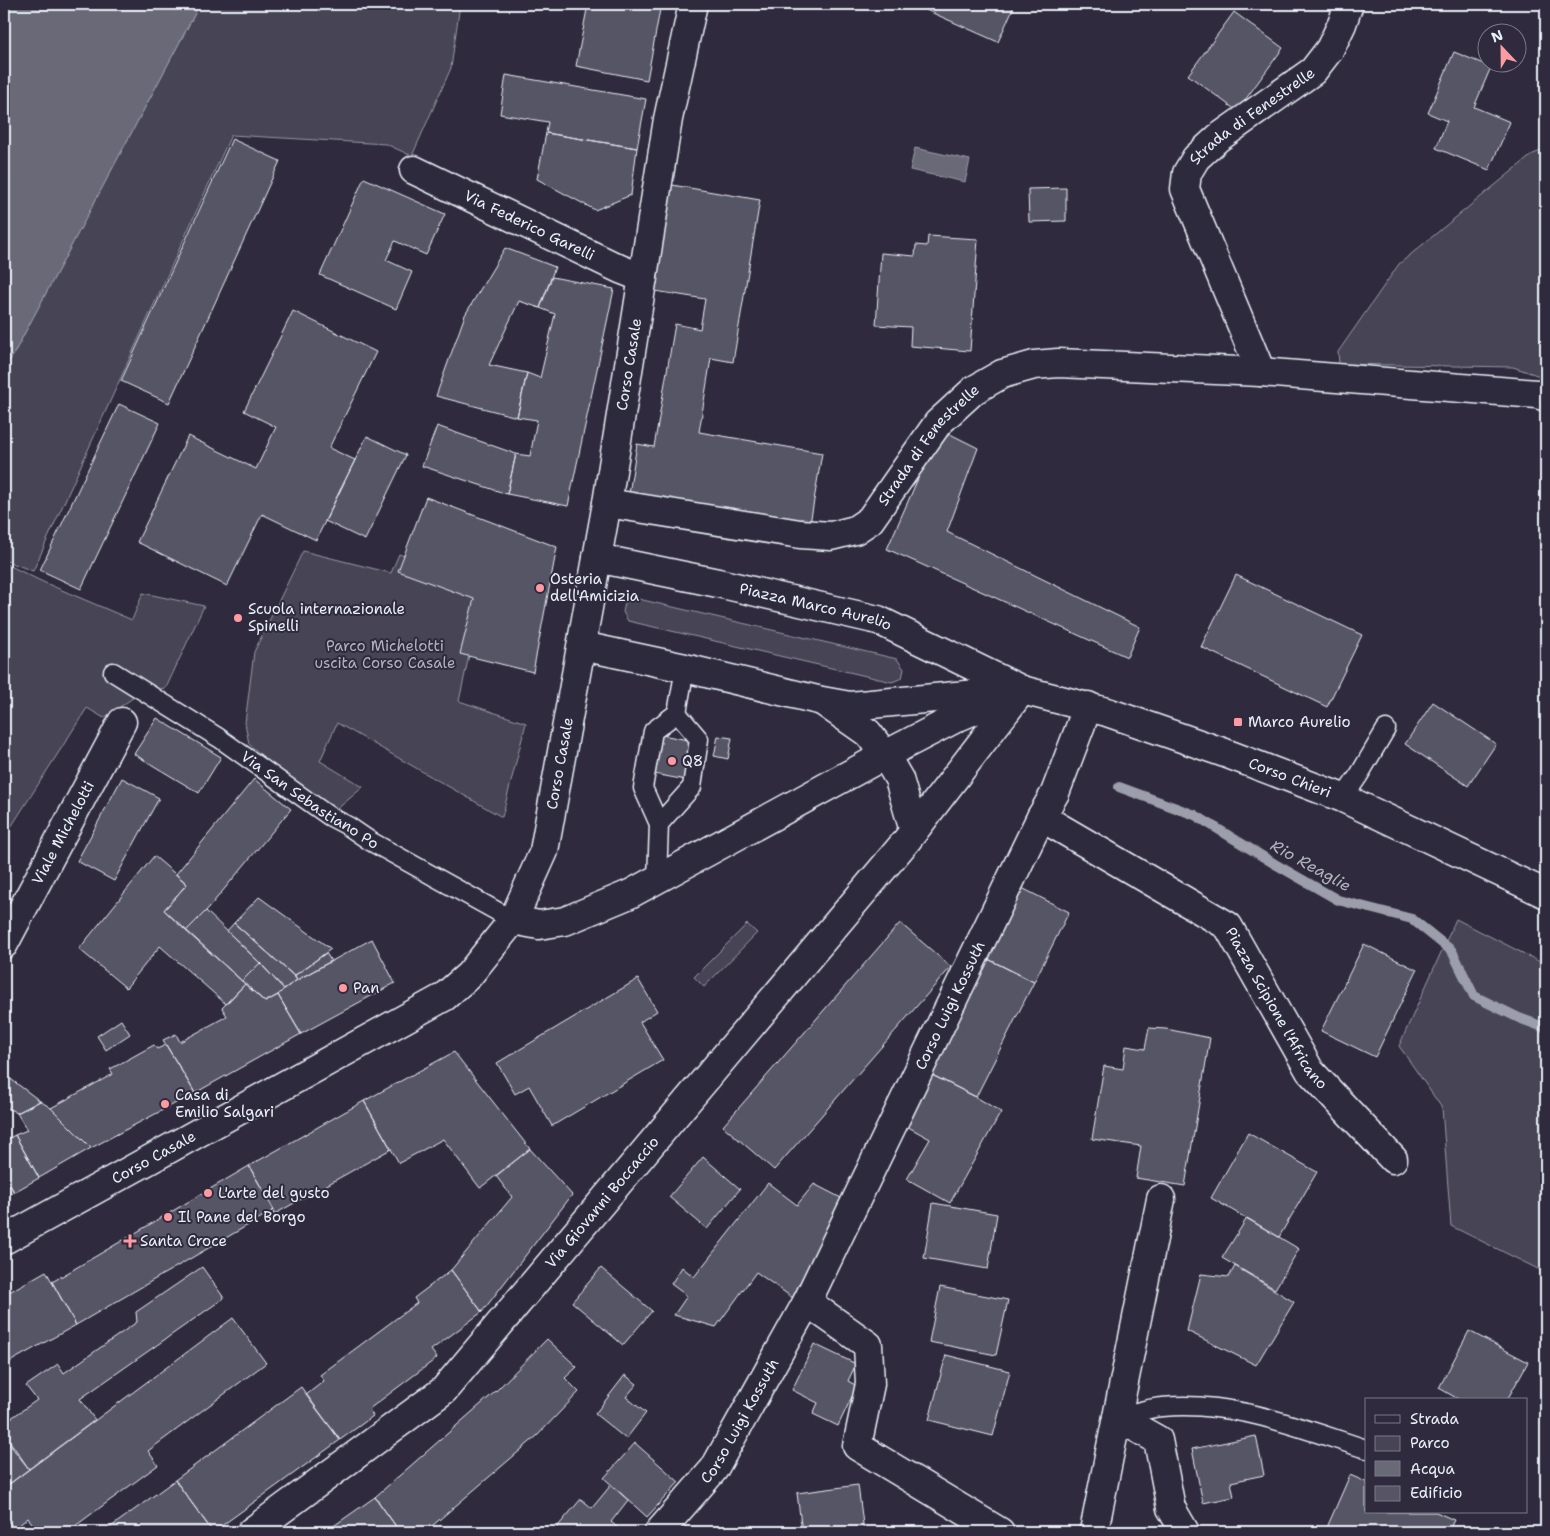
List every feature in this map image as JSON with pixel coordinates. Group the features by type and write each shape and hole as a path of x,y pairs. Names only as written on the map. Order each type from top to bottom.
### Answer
{"street":[{"name":"Corso Casale","path":"4,1240 444,997 469,975 513,920 544,851 607,503 668,119 693,4"},
{"name":"Strada di Fenestrelle","path":"1261,372 1185,189 1187,173 1196,158 1218,138 1313,71 1330,49 1349,4"},
{"name":"Via Federico Garelli","path":"414,170 620,269 643,278"},
{"name":"Strada di Fenestrelle","path":"607,503 800,534 831,536 855,530 870,520 938,423 974,390 1002,374 1034,365 1058,363 1261,372 1546,397"},
{"name":"Piazza Marco Aurelio","path":"597,558 718,583 878,620 1022,690"},
{"path":"582,646 850,706 1022,690"},
{"path":"513,920 539,925 565,921 630,894 958,717 1022,690"},
{"name":"Corso Chieri","path":"1022,690 1088,706 1225,752 1343,798 1546,894"},
{"name":"Via Giovanni Boccaccio","path":"251,1532 444,1390 914,831 1022,690"},
{"path":"822,701 868,733 885,755 899,779 914,831"},
{"name":"Corso Luigi Kossuth","path":"659,1532 714,1469 807,1302 1041,817 1055,793 1088,706"},
{"name":"Viale Michelotti","path":"4,944 122,722"},
{"name":"Piazza Scipione l'Africano","path":"1041,817 1228,926 1310,1072 1394,1159"},
{"path":"1093,1532 1160,1199"},
{"path":"807,1302 868,1345 870,1384 857,1446 1000,1532"},
{"path":"1117,1417 1158,1440 1171,1508 1185,1532"}],"lane":[{"path":"657,880 659,824 644,788 653,731 677,713 685,668"},
{"name":"Via San Sebastiano Po","path":"113,672 218,738 329,816 370,841 513,920"},
{"path":"659,824 692,787 699,739 677,713"},
{"path":"1343,798 1386,729"},
{"path":"1117,1417 1168,1406 1185,1405 1234,1410 1265,1416 1365,1449"}],"green space":[{"path":"200,4 460,4 451,68 412,156 386,144 231,135 33,571 4,560 4,372"},
{"path":"1546,149 1546,378 1513,367 1339,364 1338,352 1399,264 1533,154"},
{"name":"Parco Michelotti uscita Corso Casale","path":"303,551 391,573 399,554 484,587 459,701 526,723 502,817 337,723 320,761 363,787 329,816 249,744 245,723 254,652"},
{"path":"4,563 132,620 143,593 204,606 166,688 143,691 104,718 87,708 4,838"},
{"path":"634,598 897,659 904,669 902,678 892,682 628,621 623,612 625,603"},
{"path":"1456,919 1546,965 1546,1273 1451,1226 1442,1108 1399,1046"},
{"path":"747,924 757,933 704,987 694,977"}],"water":[{"path":"4,4 200,4 4,372"},
{"path":"915,148 970,160 965,182 910,170"}],"building":[{"path":"588,4 661,4 647,80 576,66"},
{"path":"928,4 1015,4 998,42 926,10"},
{"path":"1234,12 1283,48 1237,111 1188,75"},
{"path":"1454,52 1478,62 1478,72 1489,72 1474,107 1510,122 1489,170 1436,148 1447,121 1428,113"},
{"path":"506,75 646,99 637,148 546,133 548,122 500,114"},
{"path":"546,133 637,148 631,195 595,210 537,179"},
{"path":"232,139 280,161 169,403 121,381"},
{"path":"364,178 445,214 426,255 395,241 386,260 412,272 396,309 320,275"},
{"path":"672,185 760,200 733,362 711,358 699,432 822,453 810,524 629,494 637,444 654,447 675,324 700,329 705,299 655,291"},
{"path":"1066,188 1066,221 1029,222 1028,189"},
{"path":"928,236 978,239 970,351 910,346 911,327 876,325 881,253 915,256 916,245 927,246"},
{"path":"505,248 555,267 540,308 519,301 489,365 527,373 517,417 436,396 465,315"},
{"path":"552,277 614,289 568,506 507,494 516,454 530,456 537,420 517,417 527,373 540,378 555,314 540,308"},
{"path":"293,311 376,352 329,448 355,460 316,540 262,514 227,586 137,542 188,436 256,469 276,427 244,411"},
{"path":"119,404 160,423 81,589 40,570"},
{"path":"437,426 516,454 507,494 422,466"},
{"path":"950,434 978,448 947,532 1140,627 1127,657 887,549 932,447"},
{"path":"367,436 406,455 365,540 325,521"},
{"path":"426,497 557,547 533,672 460,654 474,599 398,571"},
{"path":"1236,575 1362,635 1327,707 1201,647"},
{"path":"1433,702 1496,744 1468,786 1405,744"},
{"path":"157,718 221,757 199,793 134,754"},
{"path":"662,735 693,741 686,780 654,774"},
{"path":"718,736 732,738 728,759 714,756"},
{"path":"122,778 159,798 114,881 77,861"},
{"path":"254,779 291,809 206,911 186,931 164,910 187,884 176,874"},
{"path":"154,856 187,884 164,910 245,984 226,1004 160,946 126,988 79,949"},
{"path":"1022,888 1069,912 1034,982 986,958"},
{"path":"259,897 331,949 294,976 234,923"},
{"path":"206,911 260,963 242,981 186,931"},
{"path":"234,923 297,980 284,989 227,931"},
{"path":"900,923 951,967 774,1170 723,1126"},
{"path":"372,939 395,983 301,1034 278,995 297,980"},
{"path":"1364,944 1417,970 1375,1057 1321,1031"},
{"path":"326,953 331,961 297,980 294,976"},
{"path":"986,958 1034,982 976,1097 928,1073"},
{"path":"260,963 284,989 278,995 265,1002 242,981"},
{"path":"638,979 657,1011 640,1022 663,1060 552,1126 529,1086 515,1094 497,1063"},
{"path":"245,984 265,1002 278,995 301,1034 195,1093 163,1040 176,1034 180,1042 227,1016 222,1008"},
{"path":"121,1020 130,1034 106,1050 97,1036"},
{"path":"1149,1028 1166,1029 1210,1038 1185,1186 1136,1178 1141,1146 1092,1139 1104,1066 1123,1069 1126,1046 1145,1049"},
{"path":"154,1045 157,1049 166,1045 195,1093 91,1148 51,1108 113,1074 110,1069"},
{"path":"454,1052 530,1149 480,1188 443,1139 399,1163 364,1101"},
{"path":"928,1073 1001,1112 950,1203 907,1179 930,1139 901,1123"},
{"path":"4,1074 40,1101 17,1113 4,1106"},
{"path":"40,1101 51,1108 91,1148 39,1178 15,1135 27,1130 17,1113"},
{"path":"364,1101 391,1149 273,1215 274,1210 249,1166"},
{"path":"1248,1133 1317,1172 1279,1237 1211,1198"},
{"path":"15,1135 39,1178 14,1192 4,1174 4,1141"},
{"path":"530,1149 572,1195 482,1312 451,1270 512,1197 496,1176"},
{"path":"703,1157 740,1189 707,1229 669,1197"},
{"path":"249,1166 274,1210 76,1325 52,1282"},
{"path":"4,1174 14,1192 4,1197"},
{"path":"768,1183 797,1205 814,1184 843,1199 793,1298 756,1272 716,1327 674,1315 687,1296 671,1284 682,1267 694,1277"},
{"path":"933,1203 997,1214 988,1269 924,1258"},
{"path":"1247,1218 1299,1249 1275,1289 1222,1258"},
{"path":"1235,1266 1294,1302 1256,1365 1187,1331 1201,1274 1229,1277"},
{"path":"202,1267 224,1298 80,1399 95,1420 29,1469 4,1433 4,1423 37,1400 26,1386 58,1364 64,1373 137,1322 136,1312"},
{"path":"601,1268 652,1311 623,1345 572,1302"},
{"path":"451,1270 482,1312 431,1350 437,1358 369,1409 373,1416 340,1440 306,1395 324,1381 320,1375 417,1303 414,1298"},
{"path":"46,1271 76,1325 4,1365 4,1295"},
{"path":"940,1287 1008,1300 996,1355 929,1342"},
{"path":"233,1318 266,1363 148,1451 158,1465 67,1532 39,1532 28,1518 14,1529 4,1515 4,1488"},
{"path":"1469,1331 1528,1362 1508,1398 1456,1398 1439,1388"},
{"path":"547,1339 577,1367 565,1378 579,1392 537,1436 425,1532 400,1532 375,1497 496,1391"},
{"path":"814,1344 856,1364 848,1381 857,1386 838,1426 813,1414 818,1403 792,1390"},
{"path":"946,1355 1010,1371 993,1436 929,1420"},
{"path":"625,1375 637,1384 626,1397 646,1413 626,1439 595,1414"},
{"path":"301,1387 340,1440 213,1532 175,1480"},
{"path":"1256,1436 1264,1475 1231,1482 1234,1497 1203,1503 1192,1449"},
{"path":"4,1437 29,1469 4,1488"},
{"path":"635,1443 679,1482 647,1517 604,1478"},
{"path":"1350,1475 1365,1482 1365,1514 1440,1514 1454,1520 1448,1532 1325,1532"},
{"path":"175,1480 213,1532 104,1532"},
{"path":"611,1485 628,1500 611,1522 623,1532 553,1532 581,1499 592,1508"},
{"path":"858,1485 864,1532 802,1532 797,1493"},
{"path":"375,1497 400,1532 325,1532"}],"waterway":[{"name":"Rio Reaglie","path":"1119,787 1195,815 1338,900 1412,919 1452,951 1474,996 1519,1018 1546,1028"}],"place":[{"name":"Osteria dell'Amicizia","path":"540,588"},
{"name":"Scuola internazionale Spinelli","path":"238,618"},
{"name":"Marco Aurelio","path":"1238,722"},
{"name":"Q8","path":"672,761"},
{"name":"Pan","path":"343,988"},
{"name":"Casa di Emilio Salgari","path":"165,1104"},
{"name":"L'arte del gusto","path":"208,1193"},
{"name":"Il Pane del Borgo","path":"168,1217"},
{"name":"Santa Croce","path":"130,1241"}]}
